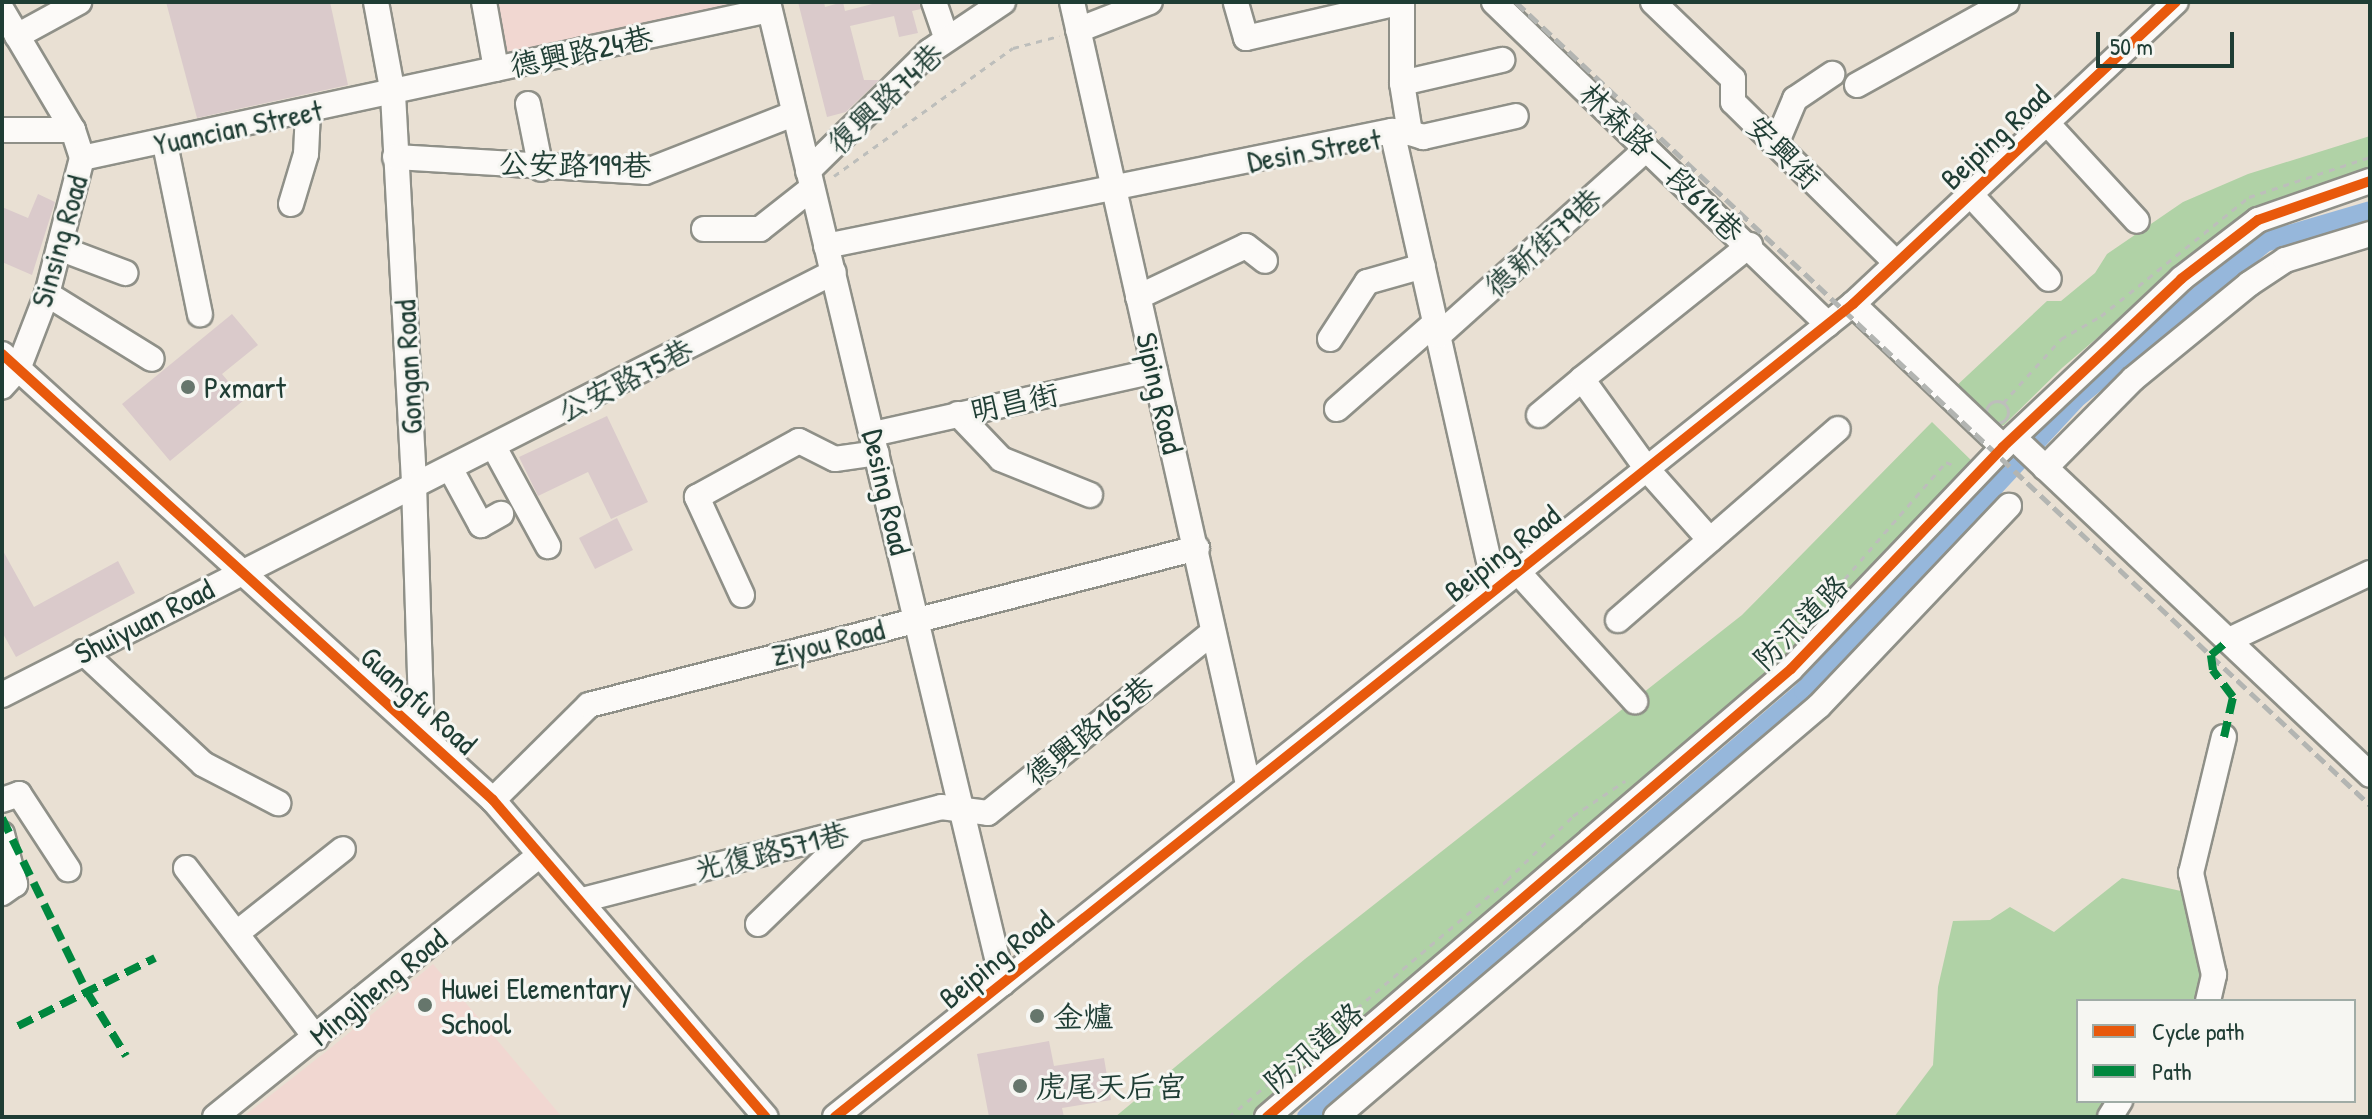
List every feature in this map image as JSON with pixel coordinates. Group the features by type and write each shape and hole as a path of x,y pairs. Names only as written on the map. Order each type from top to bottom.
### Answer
{"street":[{"path":"17,36 79,2"},
{"name":"Gongan Road","path":"376,2 393,94 414,484 422,734"},
{"path":"484,2 496,69"},
{"path":"934,2 947,39"},
{"name":"復興路74巷","path":"704,229 760,229 947,39 1003,2"},
{"name":"Siping Road","path":"1072,2 1248,784"},
{"path":"1078,30 1150,2"},
{"path":"1236,2 1246,38 1402,2 1401,132 1423,137 1516,116"},
{"name":"林森路一段614巷","path":"1494,2 1750,245 1828,324"},
{"name":"安興街","path":"1653,2 1733,79 1733,102 1896,263"},
{"path":"1857,85 2007,2"},
{"name":"Beiping Road","path":"835,1117 1248,784 1853,304 2176,2"},
{"name":"德興路24巷","path":"393,94 768,6"},
{"name":"Desing Road","path":"768,6 1003,983"},
{"name":"Sinsing Road","path":"2,10 73,130 82,158 47,294 7,370"},
{"path":"1402,83 1502,60"},
{"path":"1776,144 1795,99 1832,74"},
{"name":"Yuancian Street","path":"82,158 165,144 393,94"},
{"path":"528,104 541,169"},
{"path":"291,204 306,154 308,112"},
{"name":"公安路199巷","path":"395,157 541,169 645,172 793,114"},
{"path":"2046,122 2137,221"},
{"path":"2,130 73,130"},
{"name":"Desin Street","path":"826,246 1401,132 1423,266 1495,589"},
{"path":"165,144 200,314"},
{"name":"德新街79巷","path":"1337,409 1438,328 1646,149"},
{"name":"防汛道路","path":"1267,1117 1791,669 2008,443 2181,279 2258,220 2370,181"},
{"path":"1969,193 2049,279"},
{"path":"2045,468 2133,379 2249,284 2285,260 2370,234"},
{"path":"1539,415 1750,245"},
{"path":"1138,297 1246,246 1265,261"},
{"path":"59,248 125,273"},
{"path":"1330,339 1367,282 1423,266"},
{"name":"公安路75巷","path":"414,484 494,447 834,272"},
{"path":"47,294 152,359"},
{"path":"1853,304 2008,443 2045,468 2370,775"},
{"name":"Guangfu Road","path":"7,370 241,573 493,800 766,1117"},
{"name":"明昌街","path":"742,595 697,497 799,441 835,459 958,414 1155,371"},
{"path":"1582,379 1647,469 1710,540"},
{"path":"958,414 1001,459 1090,495"},
{"path":"1618,620 1838,429"},
{"path":"494,447 548,546"},
{"path":"450,468 481,525 501,514"},
{"name":"Shuiyuan Road","path":"2,695 414,484"},
{"path":"1336,1117 1819,706 2009,506"},
{"name":"Ziyou Road","path":"493,800 589,705 1197,548"},
{"path":"1517,571 1635,701"},
{"path":"2229,640 2370,573"},
{"name":"德興路165巷","path":"960,809 988,813 1213,632"},
{"path":"83,652 203,764 278,803"},
{"path":"2208,999 2214,975 2191,873 2224,737"},
{"path":"2,800 19,794 68,869"},
{"name":"光復路571巷","path":"582,900 941,807 960,809"},
{"path":"758,924 855,830"},
{"path":"2,834 15,884 2,893"},
{"path":"237,933 343,849"},
{"name":"Mingjheng Road","path":"215,1117 540,855"},
{"path":"186,868 316,1038"}],"path":[{"path":"810,180 871,154 1013,48 1078,30"},
{"path":"1825,601 1946,462 1961,466 1971,458 1983,468"},
{"path":"1229,1117 1507,880 1573,816 1636,775"}],"shaded area":[{"path":"482,2 743,2 743,3 495,57"},
{"name":"Huwei Elementary School","path":"433,964 562,1117 243,1117 333,1046"}],"green space":[{"path":"2370,136 2370,170 2303,189 2229,225 2062,368 2004,425 1999,426 1953,389 2047,301 2061,301 2095,273 2107,254 2183,202 2248,174"},
{"path":"1932,422 1976,465 1782,663 1321,1058 1250,1117 1115,1117 1305,959 1742,615"},
{"path":"2122,878 2190,893 2208,975 2202,999 2076,999 2076,1103 2110,1103 2101,1117 1894,1117 1933,1065 1938,987 1953,921 1990,920 2010,907 2054,932"}],"building":[{"path":"166,2 330,2 348,85 197,118"},
{"path":"798,2 824,2 825,7 843,2 845,11 880,2 919,2 921,9 912,11 918,33 899,37 894,16 850,26 864,80 879,80 846,112 827,117"},
{"path":"38,194 55,202 32,275 2,262 2,207 28,218"},
{"name":"Pxmart","path":"232,314 258,345 222,374 244,400 170,461 122,404"},
{"path":"607,416 648,502 611,519 588,472 538,496 519,457"},
{"path":"617,518 633,550 595,569 579,538"},
{"path":"2,549 34,607 118,561 135,593 16,657 2,632"},
{"name":"虎尾天后宮","path":"1049,1041 1054,1066 1104,1058 1111,1100 1062,1108 1064,1117 989,1117 977,1054"}],"waterway":[{"path":"1307,1117 1804,691 2075,399 2265,242 2370,211"}],"railway":[{"path":"1516,2 2370,805"}],"marked path":[{"path":"2224,737 2233,697 2213,670 2211,655 2229,640"},
{"path":"2,818 87,992 126,1056"},
{"path":"18,1026 155,958"}],"cycle path":[{"path":"835,1117 1853,304 2176,2"},
{"path":"1267,1117 1791,669 2003,447 2181,279 2258,220 2370,181"},
{"path":"2,354 493,800 766,1117"}],"place":[{"name":"Pxmart","path":"188,387"},
{"name":"Huwei Elementary School","path":"425,1005"},
{"name":"金爐","path":"1037,1016"},
{"name":"虎尾天后宮","path":"1020,1086"}]}
